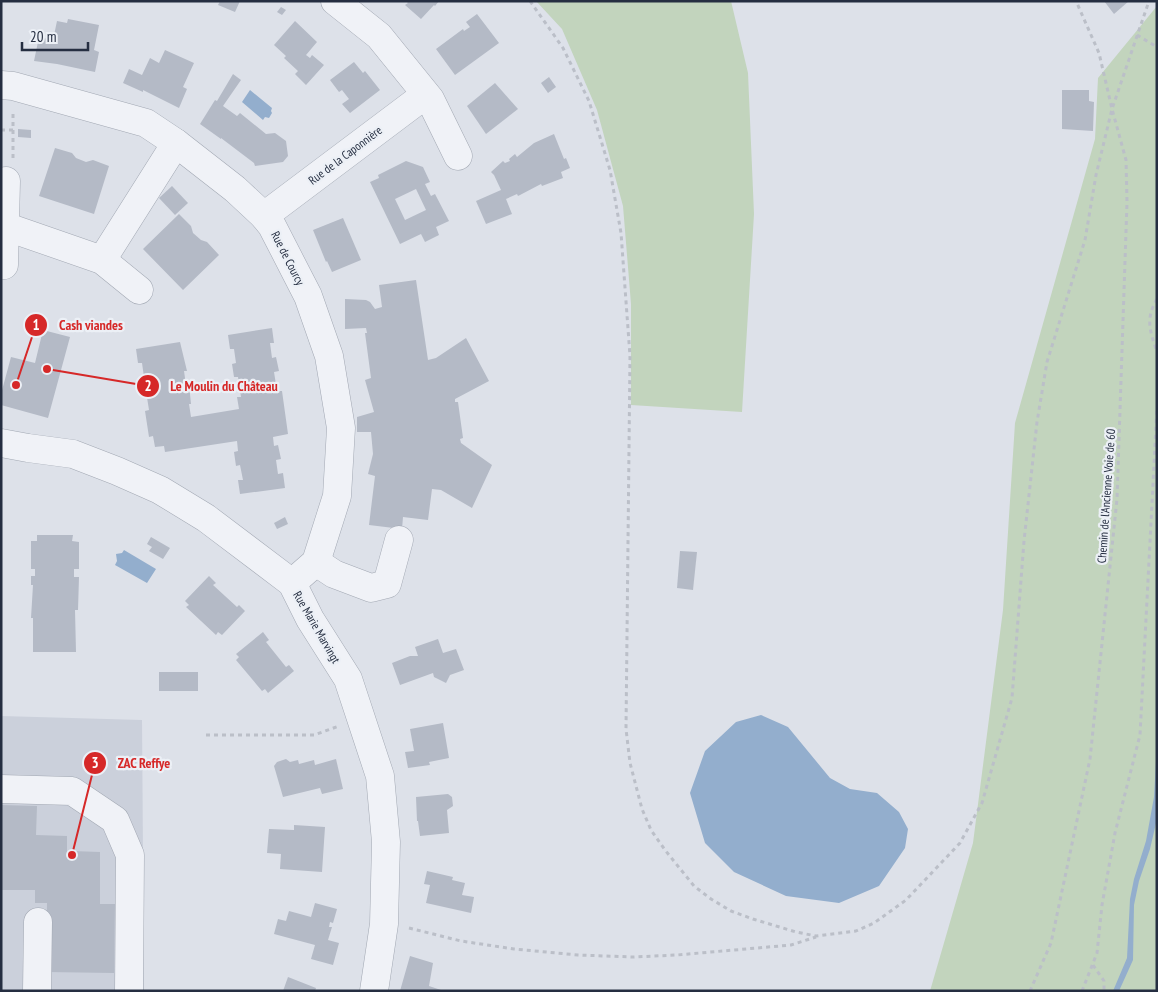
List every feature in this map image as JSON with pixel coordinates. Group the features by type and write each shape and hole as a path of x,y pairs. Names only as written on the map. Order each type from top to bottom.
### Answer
{"street":[{"path":"335,1 378,36 430,100 458,156"},
{"name":"Rue de Courcy","path":"7,86 146,123 176,143 235,189 272,226 308,296 330,356 341,428 337,496 316,562"},
{"name":"Rue de la Caponnière","path":"264,216 425,94"},
{"path":"102,260 176,143"},
{"path":"4,265 6,181"},
{"path":"4,226 102,260 139,290"},
{"name":"Rue Marie Marvingt","path":"1,443 73,454 117,470 160,490 206,518 292,583 310,619 348,680 380,776 386,842 384,924 374,991"},
{"path":"292,583 316,562 334,574 372,588 386,584 398,540"},
{"path":"1,789 72,791 115,820 130,855 129,991"},
{"path":"37,991 38,922"}],"path":[{"path":"530,1 564,48 588,101 610,170 621,233 630,356 626,729 635,788 652,830 678,869 694,886 731,911 796,932 816,936"},
{"name":"Chemin de l'Ancienne Voie de 60","path":"1030,991 1051,943 1090,759 1117,498 1127,202 1126,160 1099,53 1076,1"},
{"path":"384,924 461,941 514,949 578,955 677,955 791,945 816,936 856,931 874,923 906,900 960,842 982,803 1012,698 1024,540 1037,422 1047,362 1085,240 1096,175 1112,109 1149,1"},
{"path":"1138,35 1157,47"},
{"path":"6,181 13,177 13,130 7,86"},
{"path":"1,130 13,130"},
{"path":"1157,299 1150,313 1149,326 1157,352"},
{"path":"1082,991 1097,953 1102,905 1115,833 1140,735 1157,407"},
{"path":"206,736 314,734 361,719"},
{"path":"1092,964 1104,980 1104,991"}],"shaded area":[{"path":"1,716 142,720 144,991 1,991"}],"green space":[{"path":"536,1 731,1 748,73 754,214 742,412 631,405 631,304 623,206 597,110 562,29"},
{"path":"1157,6 1157,991 930,991 973,843 1003,610 1015,423 1095,139 1098,78"}],"water":[{"path":"250,90 272,108 269,118 265,117 263,120 242,102"},
{"path":"124,550 156,569 147,583 115,565 117,561 116,554 122,553"},
{"path":"761,715 788,727 830,778 850,789 877,793 899,812 908,829 905,848 879,886 839,903 786,896 734,872 705,843 690,793 705,751 736,722"},
{"path":"1157,744 1157,819 1134,905 1133,960 1119,991 1113,991 1127,958 1130,899 1146,841 1154,797"}],"building":[{"path":"220,1 240,1 235,12 218,5"},
{"path":"406,1 439,1 421,19 405,5 408,3"},
{"path":"1104,1 1129,1 1114,14"},
{"path":"281,7 286,10 282,15 277,12"},
{"path":"477,14 499,43 455,75 436,49 463,29 464,31 470,27 466,22"},
{"path":"68,19 99,25 94,50 99,52 95,72 34,61 39,37 53,40 57,21 67,23"},
{"path":"295,21 317,42 306,55 310,58 312,55 324,65 306,85 295,74 298,71 284,58 286,56 274,45"},
{"path":"165,50 194,63 183,87 187,89 179,108 143,90 143,92 123,83 129,69 142,75 150,58 159,63"},
{"path":"354,62 363,73 365,71 380,90 350,113 342,104 349,99 342,90 339,92 330,80"},
{"path":"233,74 241,80 223,106 237,116 240,113 266,134 275,133 286,141 288,156 283,162 255,166 254,163 200,124 215,100 217,101"},
{"path":"549,77 556,87 548,93 541,83"},
{"path":"495,83 518,109 486,134 467,106"},
{"path":"1062,90 1089,90 1089,101 1094,102 1093,131 1062,129"},
{"path":"18,129 31,130 31,138 18,137"},
{"path":"554,134 564,159 566,158 570,168 561,172 563,178 542,186 541,184 518,196 517,194 506,199 512,214 486,224 476,201 501,190 491,172 503,161 505,163 510,161 509,159 515,154 517,157 534,143"},
{"path":"55,148 72,153 76,158 86,162 93,160 109,166 94,214 39,196"},
{"path":"406,161 423,167 430,182 425,184 431,196 435,194 449,221 436,227 439,235 425,242 421,234 400,244 370,182 379,178 378,175","holes":["416,189 426,210 405,220 395,199"]},
{"path":"172,186 188,203 175,215 159,198"},
{"path":"179,214 191,226 193,233 201,240 207,242 219,255 183,290 143,249"},
{"path":"343,218 361,260 332,272 313,230"},
{"path":"416,280 428,360 436,358 466,338 489,381 455,399 455,402 458,402 463,438 460,439 461,443 492,465 472,508 441,490 432,489 428,520 403,517 402,529 369,525 375,476 368,474 373,454 371,432 357,432 357,417 374,412 365,380 371,378 365,333 367,333 366,328 345,329 345,299 366,300 375,309 382,307 379,285"},
{"path":"272,328 274,343 270,343 272,358 276,357 279,371 274,372 277,391 282,391 288,434 273,437 274,446 278,445 281,459 276,460 278,474 283,473 285,488 240,494 238,480 243,480 240,465 236,466 234,452 238,451 237,441 165,452 164,446 155,447 153,436 149,437 145,411 149,410 146,391 142,391 140,377 144,377 142,363 138,363 136,349 180,342 187,371 184,371 186,385 189,384 191,417 239,409 237,397 241,397 238,377 234,377 232,364 236,363 234,349 230,349 228,335"},
{"path":"43,330 70,337 48,418 1,405 1,394 11,357 35,363"},
{"path":"285,517 288,524 277,529 274,523"},
{"path":"37,535 73,535 72,541 79,542 79,569 74,569 74,577 79,577 78,610 75,610 76,652 33,652 33,618 31,618 33,585 31,585 31,576 35,576 35,569 31,569 31,541 37,541"},
{"path":"151,537 170,548 163,559 149,551 152,547 147,544"},
{"path":"680,551 697,552 693,590 677,588"},
{"path":"209,576 216,583 213,585 237,607 239,605 245,611 222,635 218,632 216,635 186,607 189,605 185,601"},
{"path":"263,632 269,640 266,642 286,667 289,665 294,671 268,693 265,689 262,691 236,660 239,657 236,654"},
{"path":"438,639 443,653 456,649 464,670 450,675 446,683 434,677 433,673 400,685 392,663 410,656 418,656 415,647"},
{"path":"159,672 198,672 198,691 159,691"},
{"path":"443,723 449,758 429,762 430,765 408,768 405,752 414,751 410,729"},
{"path":"286,759 290,762 298,760 299,764 314,760 315,765 336,759 343,789 322,794 320,788 283,797 274,766 277,762"},
{"path":"448,794 452,797 453,806 447,810 449,833 420,836 416,797"},
{"path":"1,805 37,806 36,835 67,836 67,858 72,858 72,851 100,852 100,904 115,904 114,973 46,972 47,903 35,903 35,890 1,890"},
{"path":"294,825 325,827 322,872 280,869 281,854 267,853 269,829 294,830"},
{"path":"427,871 453,877 452,880 465,883 462,895 474,897 471,913 426,903 430,885 424,884"},
{"path":"315,903 337,909 333,923 330,922 329,927 332,927 328,940 339,943 333,965 311,959 315,945 274,934 278,919 286,921 289,911 311,917"},
{"path":"410,956 433,963 429,986 444,991 400,991"},
{"path":"288,977 316,988 315,991 283,991"}],"place":[{"name":"Le Moulin du Château","path":"47,369"},
{"name":"Cash viandes","path":"16,385"},
{"name":"ZAC Reffye","path":"72,855"}]}
